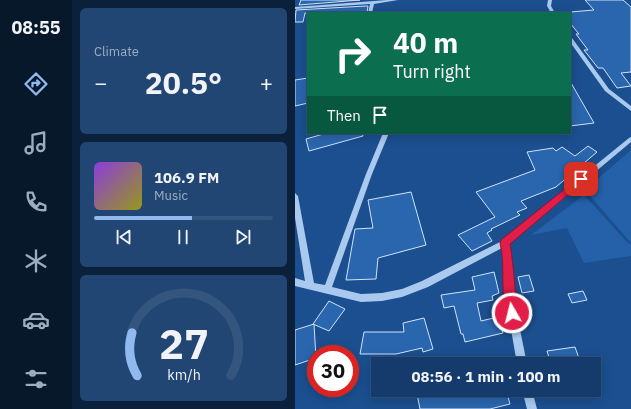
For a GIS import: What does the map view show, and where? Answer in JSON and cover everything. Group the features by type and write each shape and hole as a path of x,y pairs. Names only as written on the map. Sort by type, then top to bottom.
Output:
{"street":[{"path":"295,8 396,0"},
{"path":"550,0 549,6 552,12"},
{"path":"370,12 372,3"},
{"path":"571,40 607,90 631,109"},
{"path":"327,290 369,174 386,134"},
{"path":"295,282 361,298 382,297 402,293 425,284 505,243 631,139"},
{"path":"295,196 310,286"},
{"path":"505,243 507,252 510,300 521,357"},
{"path":"529,397 533,409"}],"shaded area":[{"path":"631,150 631,243 585,190"},
{"path":"584,195 628,243 631,244 631,256 584,263 567,228 531,235"}],"building":[{"path":"301,0 360,0 299,5"},
{"path":"585,0 623,0 631,7 631,72 621,73 631,86 617,88 603,68 598,68 584,50 588,50 576,34 579,34 571,24 570,12 594,10"},
{"path":"368,6 367,12 307,12 305,13 303,22 295,22 296,10"},
{"path":"307,78 307,103 295,106 295,80"},
{"path":"571,83 594,123 571,126"},
{"path":"324,134 362,134 363,136 309,151 306,139"},
{"path":"588,146 597,152 556,187 521,201 527,208 517,212 520,215 491,229 492,230 487,233 492,241 472,251 458,235 495,217 476,192 535,170 527,152 553,148 556,151 562,147 575,156"},
{"path":"411,192 426,245 378,258 376,279 346,280 355,229 373,228 368,200"},
{"path":"494,272 499,293 492,296 493,300 477,303 481,321 498,317 503,333 465,342 463,334 461,334 454,306 444,308 441,295 475,290 472,277"},
{"path":"529,275 534,291 522,293 518,277"},
{"path":"583,291 587,300 572,303 568,294"},
{"path":"329,301 345,309 329,331 313,324"},
{"path":"424,318 433,349 423,352 422,348 396,354 360,354 364,332 404,332 403,323"},
{"path":"314,324 315,345 307,345 307,361 295,365 295,330"},
{"path":"575,347 579,357 549,357 547,351"},
{"path":"418,397 508,397 510,404 490,409 420,409"}],"route":[{"path":"512,313 505,243 581,179"}]}
